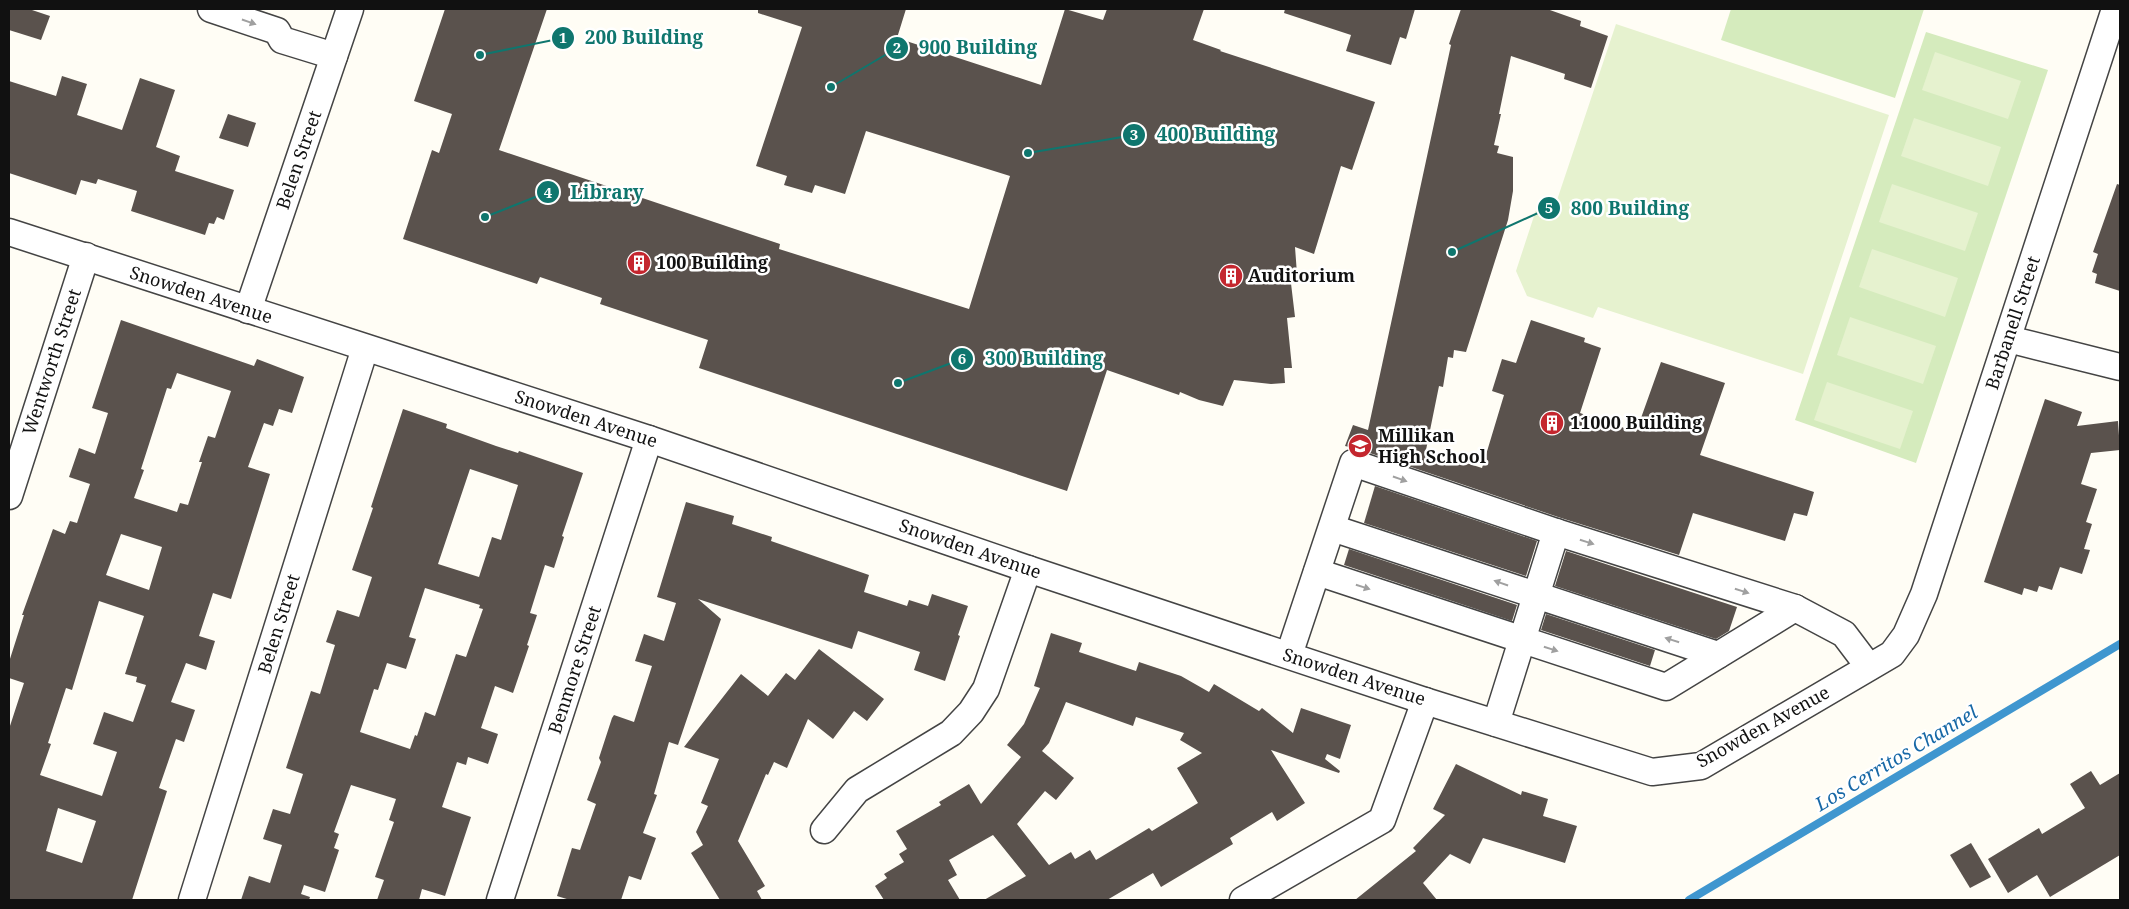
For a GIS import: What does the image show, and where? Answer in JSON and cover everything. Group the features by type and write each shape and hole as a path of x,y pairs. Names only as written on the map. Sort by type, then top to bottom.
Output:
{"street":[{"path":"211,9 277,32 282,40 334,56"},
{"name":"Belen Street","path":"248,310 350,9"},
{"name":"Barbanell Street","path":"1906,635 1924,594 2115,9"},
{"name":"Snowden Avenue","path":"9,232 649,439 1028,569 1425,701 1652,772 1701,766 1892,654 1906,635"},
{"name":"Wentworth Street","path":"9,496 86,256"},
{"path":"2008,339 2120,367"},
{"name":"Belen Street","path":"192,900 365,348"},
{"name":"Benmore Street","path":"500,900 649,439"},
{"path":"1289,655 1353,463 1556,532 1795,608 1844,634 1869,667"},
{"path":"1332,528 1718,655"},
{"path":"1496,723 1556,532"},
{"path":"824,830 857,790 951,733 971,712 986,689 1028,569"},
{"path":"1317,572 1666,687 1795,608"},
{"path":"1243,900 1382,820 1425,701"}],"green space":[{"path":"1731,9 1924,9 1895,98 1721,40"},
{"path":"1616,24 1889,115 1803,374 1598,307 1593,318 1527,296 1516,271 1536,210 1552,215"},
{"path":"1926,32 2048,70 1916,463 1795,420"},
{"path":"1935,52 2021,81 2008,119 1922,90"},
{"path":"1914,118 2001,147 1988,186 1901,156"},
{"path":"1892,184 1978,213 1965,251 1879,222"},
{"path":"1872,249 1958,278 1945,317 1859,287"},
{"path":"1850,317 1936,346 1923,384 1837,355"},
{"path":"1827,382 1913,411 1900,449 1814,420"}],"building":[{"path":"9,9 29,9 50,16 41,40 9,30"},
{"path":"445,9 547,9 499,150 780,244 779,249 969,309 1010,176 866,131 845,194 815,185 812,193 784,185 787,176 756,166 802,27 758,13 758,9 906,9 897,38 1041,85 1065,9 1103,20 1107,9 1204,9 1193,40 1220,51 1375,102 1352,170 1341,166 1314,254 1295,247 1297,274 1290,275 1295,317 1287,318 1292,368 1284,368 1285,383 1271,384 1234,380 1223,406 1199,400 1180,392 1179,395 1107,370 1067,491 699,368 708,340 600,304 602,298 540,277 537,284 403,239 432,150 439,153 452,114 414,101"},
{"path":"1285,9 1415,9 1406,39 1400,37 1391,65 1346,51 1351,35 1284,13"},
{"path":"1461,9 1547,9 1581,21 1580,26 1608,36 1591,88 1564,79 1565,74 1511,56 1494,145 1499,146 1497,153 1513,157 1513,191 1508,220 1466,352 1454,350 1453,358 1448,357 1443,387 1439,386 1426,450 1482,468 1504,395 1492,391 1502,359 1516,363 1531,320 1585,338 1584,342 1601,348 1580,413 1636,432 1661,362 1725,383 1700,455 1814,492 1807,516 1794,513 1785,541 1693,513 1679,555 1345,446 1353,425 1368,430 1451,45 1449,44"},
{"path":"62,76 87,84 77,115 122,130 140,78 175,90 156,147 180,156 175,171 234,190 224,220 217,217 214,224 209,223 205,235 131,211 137,191 98,179 96,184 81,180 76,195 9,173 9,81 56,96"},
{"path":"228,114 256,123 248,147 219,138"},
{"path":"2117,184 2120,185 2120,291 2095,283 2097,274 2092,272 2098,254 2093,252"},
{"path":"121,320 254,366 257,359 304,377 292,413 279,409 273,426 264,423 248,467 270,474 231,599 213,593 199,636 215,641 206,670 186,663 171,702 195,710 184,742 176,739 159,788 167,791 132,900 9,900 9,729 24,683 9,678 9,662 24,615 22,615 53,529 65,534 70,521 77,523 90,484 69,477 79,448 95,454 108,413 92,408","holes":["177,373 231,391 215,438 208,436 188,505 180,503 177,512 134,498 144,470 141,469 167,388 171,389","121,534 162,547 149,590 106,575","99,601 144,616 125,674 137,677 136,682 146,685 133,722 104,712 93,744 117,752 102,796 40,775 51,744 48,743 66,688 72,690","58,808 96,821 82,863 46,851"]},
{"path":"2045,399 2082,412 2077,426 2118,421 2120,450 2091,453 2081,484 2097,489 2086,522 2092,524 2084,549 2090,550 2082,574 2060,567 2052,590 2039,586 2037,592 2024,588 2022,595 1984,582"},
{"path":"403,409 447,424 446,428 496,446 518,453 519,451 583,473 562,536 564,537 554,568 545,565 530,613 537,615 513,693 495,686 481,728 498,734 488,764 468,757 466,765 457,762 442,807 471,817 445,896 422,889 419,900 377,900 384,880 375,877 394,822 389,820 396,799 351,785 334,832 339,834 334,848 339,850 325,892 304,885 301,894 310,897 309,900 241,900 249,876 270,883 282,845 263,839 273,809 290,814 303,774 286,768 311,691 320,694 335,645 326,642 337,610 359,617 372,577 352,570 373,508 371,507","holes":["470,469 518,485 501,540 492,537 479,577 438,564","425,588 480,605 479,608 483,609 466,657 456,654 435,716 425,712 417,736 415,735 410,749 360,732 374,689 378,690 387,663 406,669 416,639 409,637"]},
{"path":"1375,486 1537,541 1526,576 1364,523"},
{"path":"686,502 734,516 732,524 772,537 771,541 869,575 864,592 907,606 909,600 928,606 932,594 968,606 958,635 960,636 945,681 914,670 920,652 858,631 852,649 698,599 721,619 678,745 669,742 654,794 657,795 643,833 656,838 641,880 629,876 621,900 570,900 557,896 572,848 580,850 596,804 587,800 601,762 599,758 612,718 614,715 634,722 652,666 635,661 644,634 664,641 676,603 657,597"},
{"path":"1349,549 1517,605 1512,621 1344,565"},
{"path":"1566,551 1737,607 1729,631 1716,639 1555,586"},
{"path":"1546,614 1655,650 1650,666 1541,630"},
{"path":"1051,633 1082,643 1079,652 1136,671 1139,662 1181,676 1209,692 1214,684 1259,711 1262,708 1293,733 1301,708 1351,725 1340,759 1327,754 1325,759 1340,771 1339,773 1271,750 1305,803 1277,821 1272,812 1230,838 1233,844 1161,887 1153,873 1107,900 984,900 1026,876 993,835 949,860 957,875 948,880 960,900 884,900 875,886 887,878 884,874 904,862 899,854 907,849 896,831 941,805 939,802 969,784 981,804 1021,757 1007,745 1024,724 1040,688 1034,686","holes":["1066,702 1133,726 1136,717 1184,733 1180,740 1202,753 1177,768 1198,803 1152,831 1149,828 1096,860 1090,850 1075,859 1071,852 1049,865 1017,824 1045,791 1056,800 1074,778 1042,751 1049,743"]},
{"path":"819,649 884,699 867,721 854,711 833,739 808,719 787,768 774,762 768,775 766,774 738,841 765,886 757,891 762,900 720,900 691,853 703,845 696,832 708,806 701,803 719,759 684,747 741,674 768,696 786,673 795,680"},
{"path":"1456,764 1521,795 1522,791 1548,799 1543,816 1577,826 1565,863 1483,838 1470,864 1450,854 1423,883 1437,900 1355,900 1416,851 1413,848 1445,815 1433,809"},
{"path":"2091,771 2100,785 2120,773 2120,855 2050,897 2037,875 2008,893 1988,859 2039,828 2042,834 2085,808 2070,784"},
{"path":"1971,843 1991,877 1970,888 1950,855"}],"waterway":[{"name":"Los Cerritos Channel","path":"1689,900 2120,644"}],"place":[{"name":"200 Building","path":"480,55"},
{"name":"900 Building","path":"831,87"},
{"name":"400 Building","path":"1028,153"},
{"name":"Library","path":"485,217"},
{"name":"800 Building","path":"1452,252"},
{"name":"100 Building","path":"639,263"},
{"name":"Auditorium","path":"1231,276"},
{"name":"300 Building","path":"898,383"},
{"name":"11000 Building","path":"1552,423"},
{"name":"Millikan High School","path":"1360,446"}]}
